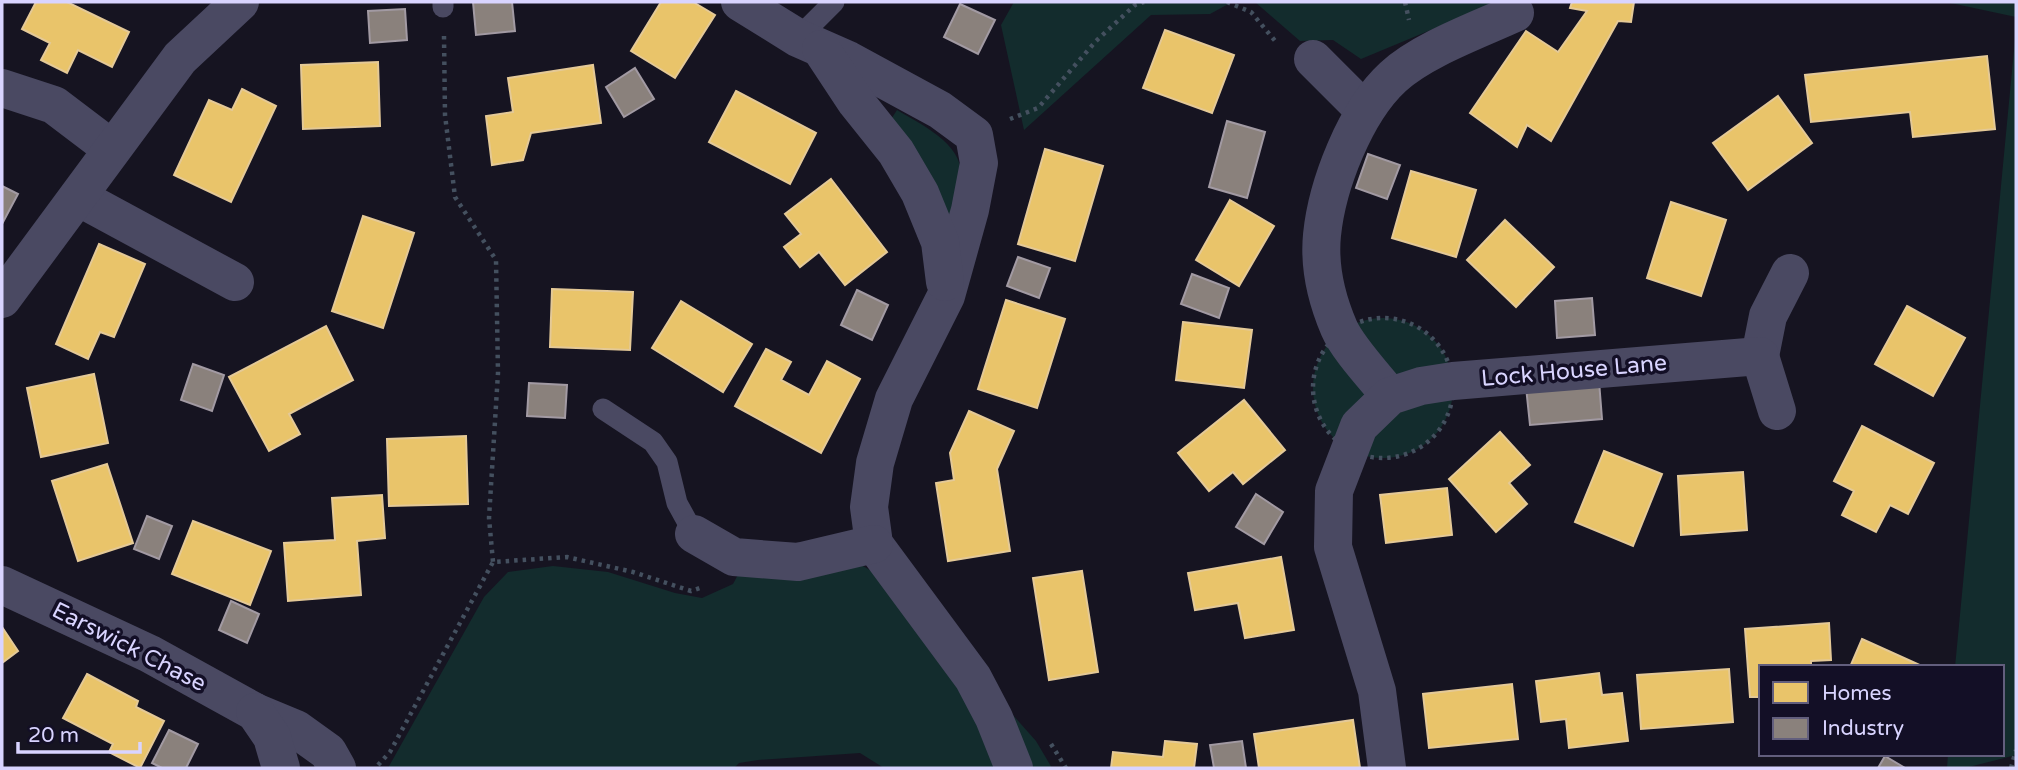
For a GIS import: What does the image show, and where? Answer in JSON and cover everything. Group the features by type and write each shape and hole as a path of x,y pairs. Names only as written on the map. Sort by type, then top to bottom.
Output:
{"street":[{"path":"2,299 180,58 240,2"},
{"path":"740,2 809,43 940,110 974,135 979,163 970,210 946,296 894,399 879,450 869,507 874,544 973,678 994,718 1014,768"},
{"path":"1391,396 1340,332 1326,293 1322,236 1338,167 1364,110 1393,77 1418,58 1515,13"},
{"path":"809,43 896,152 920,193 940,242 946,296"},
{"path":"1312,59 1364,110"},
{"path":"2,88 54,105 112,149"},
{"path":"78,197 234,282"},
{"path":"1777,411 1760,356 1768,316 1790,273"},
{"name":"Lock House Lane","path":"1387,768 1377,691 1333,547 1334,491 1359,426 1391,396 1421,386 1453,380 1760,356"},
{"path":"694,534 734,557 798,562 874,544"},
{"name":"Earswick Chase","path":"2,585 150,654 255,712 296,729 328,752 337,768"},
{"name":"Earswick Chase","path":"255,712 272,737 281,768"}],"lane":[{"path":"809,43 834,2"},
{"path":"603,409 653,442 667,462 677,503 694,534"}],"path":[{"path":"974,135 1038,108 1096,41 1135,5 1144,2"},
{"path":"1227,2 1251,12"},
{"path":"375,768 390,752 493,562 489,517 498,373 496,260 455,197 445,115 443,4"},
{"path":"493,562 566,557 633,572 691,591 724,581 734,557"},
{"path":"2011,768 2016,750"}],"green space":[{"path":"1014,2 1232,2 1210,14 1151,15 1024,130 1001,25"},
{"path":"1255,2 1498,2 1361,59 1333,40 1300,41"},
{"path":"1946,2 2016,2 2016,17"},
{"path":"2016,29 2016,755 1965,768 1947,768 1948,756 2004,756 2004,665 1955,665"},
{"path":"897,110 928,128 955,153 961,175 952,219 890,121"},
{"path":"1383,318 1410,323 1433,338 1448,361 1453,388 1448,415 1433,438 1410,453 1383,458 1356,453 1333,438 1318,415 1313,388 1318,361 1333,338 1356,323"},
{"path":"858,563 873,572 961,681 997,768 884,768 860,753 758,760 739,763 734,768 388,768 484,597 508,572 553,566 608,572 675,593 702,598 733,584 740,571"},
{"path":"1011,713 1036,741 1052,768 1025,768"}],"building: Homes":[{"path":"36,2 67,2 129,32 112,67 78,50 67,73 41,60 50,43 22,29"},
{"path":"661,2 693,2 715,15 675,78 631,51"},
{"path":"1572,2 1634,2 1631,22 1618,21 1551,141 1527,125 1517,147 1470,113 1526,31 1558,52 1587,11 1570,8"},
{"path":"1165,30 1234,55 1212,113 1143,88"},
{"path":"1987,56 1995,129 1913,137 1910,112 1811,122 1805,75"},
{"path":"378,62 380,126 303,129 301,65"},
{"path":"593,65 601,123 531,133 523,160 492,165 486,116 513,112 508,78"},
{"path":"242,89 276,106 231,202 174,175 209,100 232,110"},
{"path":"736,91 816,133 790,184 709,142"},
{"path":"1778,96 1812,143 1748,190 1713,143"},
{"path":"1045,149 1103,166 1075,261 1018,244"},
{"path":"1411,171 1476,190 1456,257 1392,238"},
{"path":"831,179 887,252 845,285 819,252 800,267 784,247 801,234 785,214"},
{"path":"1230,200 1274,226 1239,286 1196,260"},
{"path":"1671,202 1726,220 1701,296 1647,278"},
{"path":"363,216 414,233 383,328 332,311"},
{"path":"1505,220 1554,267 1516,307 1467,260"},
{"path":"99,244 145,264 114,337 100,332 88,359 56,344"},
{"path":"552,289 633,292 630,350 550,347"},
{"path":"1006,300 1065,319 1037,408 978,389"},
{"path":"681,301 752,344 723,392 652,348"},
{"path":"1907,306 1965,338 1933,396 1875,364"},
{"path":"1183,322 1252,330 1244,388 1176,380"},
{"path":"326,326 353,380 289,414 300,434 269,451 229,377"},
{"path":"766,349 791,362 781,380 809,395 827,361 860,379 821,453 735,406"},
{"path":"94,374 108,443 41,457 27,388"},
{"path":"1244,400 1285,450 1243,484 1233,472 1209,491 1178,453"},
{"path":"969,411 1014,431 997,469 1010,551 948,561 936,483 954,480 950,453"},
{"path":"1862,426 1934,463 1908,514 1890,505 1876,532 1842,515 1854,491 1834,481"},
{"path":"1500,432 1530,465 1509,483 1527,504 1496,532 1449,479"},
{"path":"466,436 468,504 389,506 387,439"},
{"path":"1604,451 1662,474 1633,546 1575,522"},
{"path":"107,464 133,543 78,561 52,481"},
{"path":"1743,472 1747,530 1681,535 1678,476"},
{"path":"1447,488 1452,535 1386,543 1380,495"},
{"path":"382,495 385,538 357,541 361,595 288,601 284,543 335,540 332,498"},
{"path":"193,521 271,551 250,605 172,574"},
{"path":"1281,557 1294,630 1245,638 1238,603 1195,610 1188,573"},
{"path":"1082,571 1098,672 1049,680 1033,578"},
{"path":"1829,623 1831,660 1811,661 1811,665 1759,665 1759,697 1750,697 1745,629"},
{"path":"2,627 18,651 2,663"},
{"path":"1862,639 1920,665 1851,665"},
{"path":"1729,669 1733,722 1641,729 1637,675"},
{"path":"1599,673 1602,695 1622,693 1628,741 1569,748 1566,719 1541,722 1536,681"},
{"path":"87,674 138,701 136,707 164,721 140,768 109,752 113,744 63,718"},
{"path":"1512,684 1518,739 1429,748 1423,694"},
{"path":"1353,720 1360,768 1259,768 1254,734"},
{"path":"1165,741 1197,744 1194,768 1111,768 1113,752 1163,757"}],"building: Industry":[{"path":"473,2 512,2 515,31 476,35"},
{"path":"960,4 995,20 978,54 944,37"},
{"path":"405,9 407,40 370,43 368,11"},
{"path":"635,68 654,99 624,117 606,87"},
{"path":"1227,121 1265,132 1247,198 1209,187"},
{"path":"1368,154 1400,165 1387,199 1356,188"},
{"path":"2,186 18,194 2,224"},
{"path":"1018,257 1050,268 1039,298 1007,286"},
{"path":"1192,274 1229,288 1219,318 1181,304"},
{"path":"857,290 888,305 872,340 841,325"},
{"path":"1592,298 1595,335 1557,338 1555,301"},
{"path":"193,364 224,375 212,411 181,400"},
{"path":"1599,381 1602,419 1530,425 1526,387"},
{"path":"529,383 567,385 565,418 527,416"},
{"path":"1256,494 1283,512 1264,544 1236,527"},
{"path":"147,516 172,526 159,559 134,549"},
{"path":"231,601 259,614 247,643 219,630"},
{"path":"169,730 198,744 186,768 162,768 152,763"},
{"path":"1242,741 1246,768 1214,768 1210,745"},
{"path":"1885,756 1905,768 1878,768"}]}
